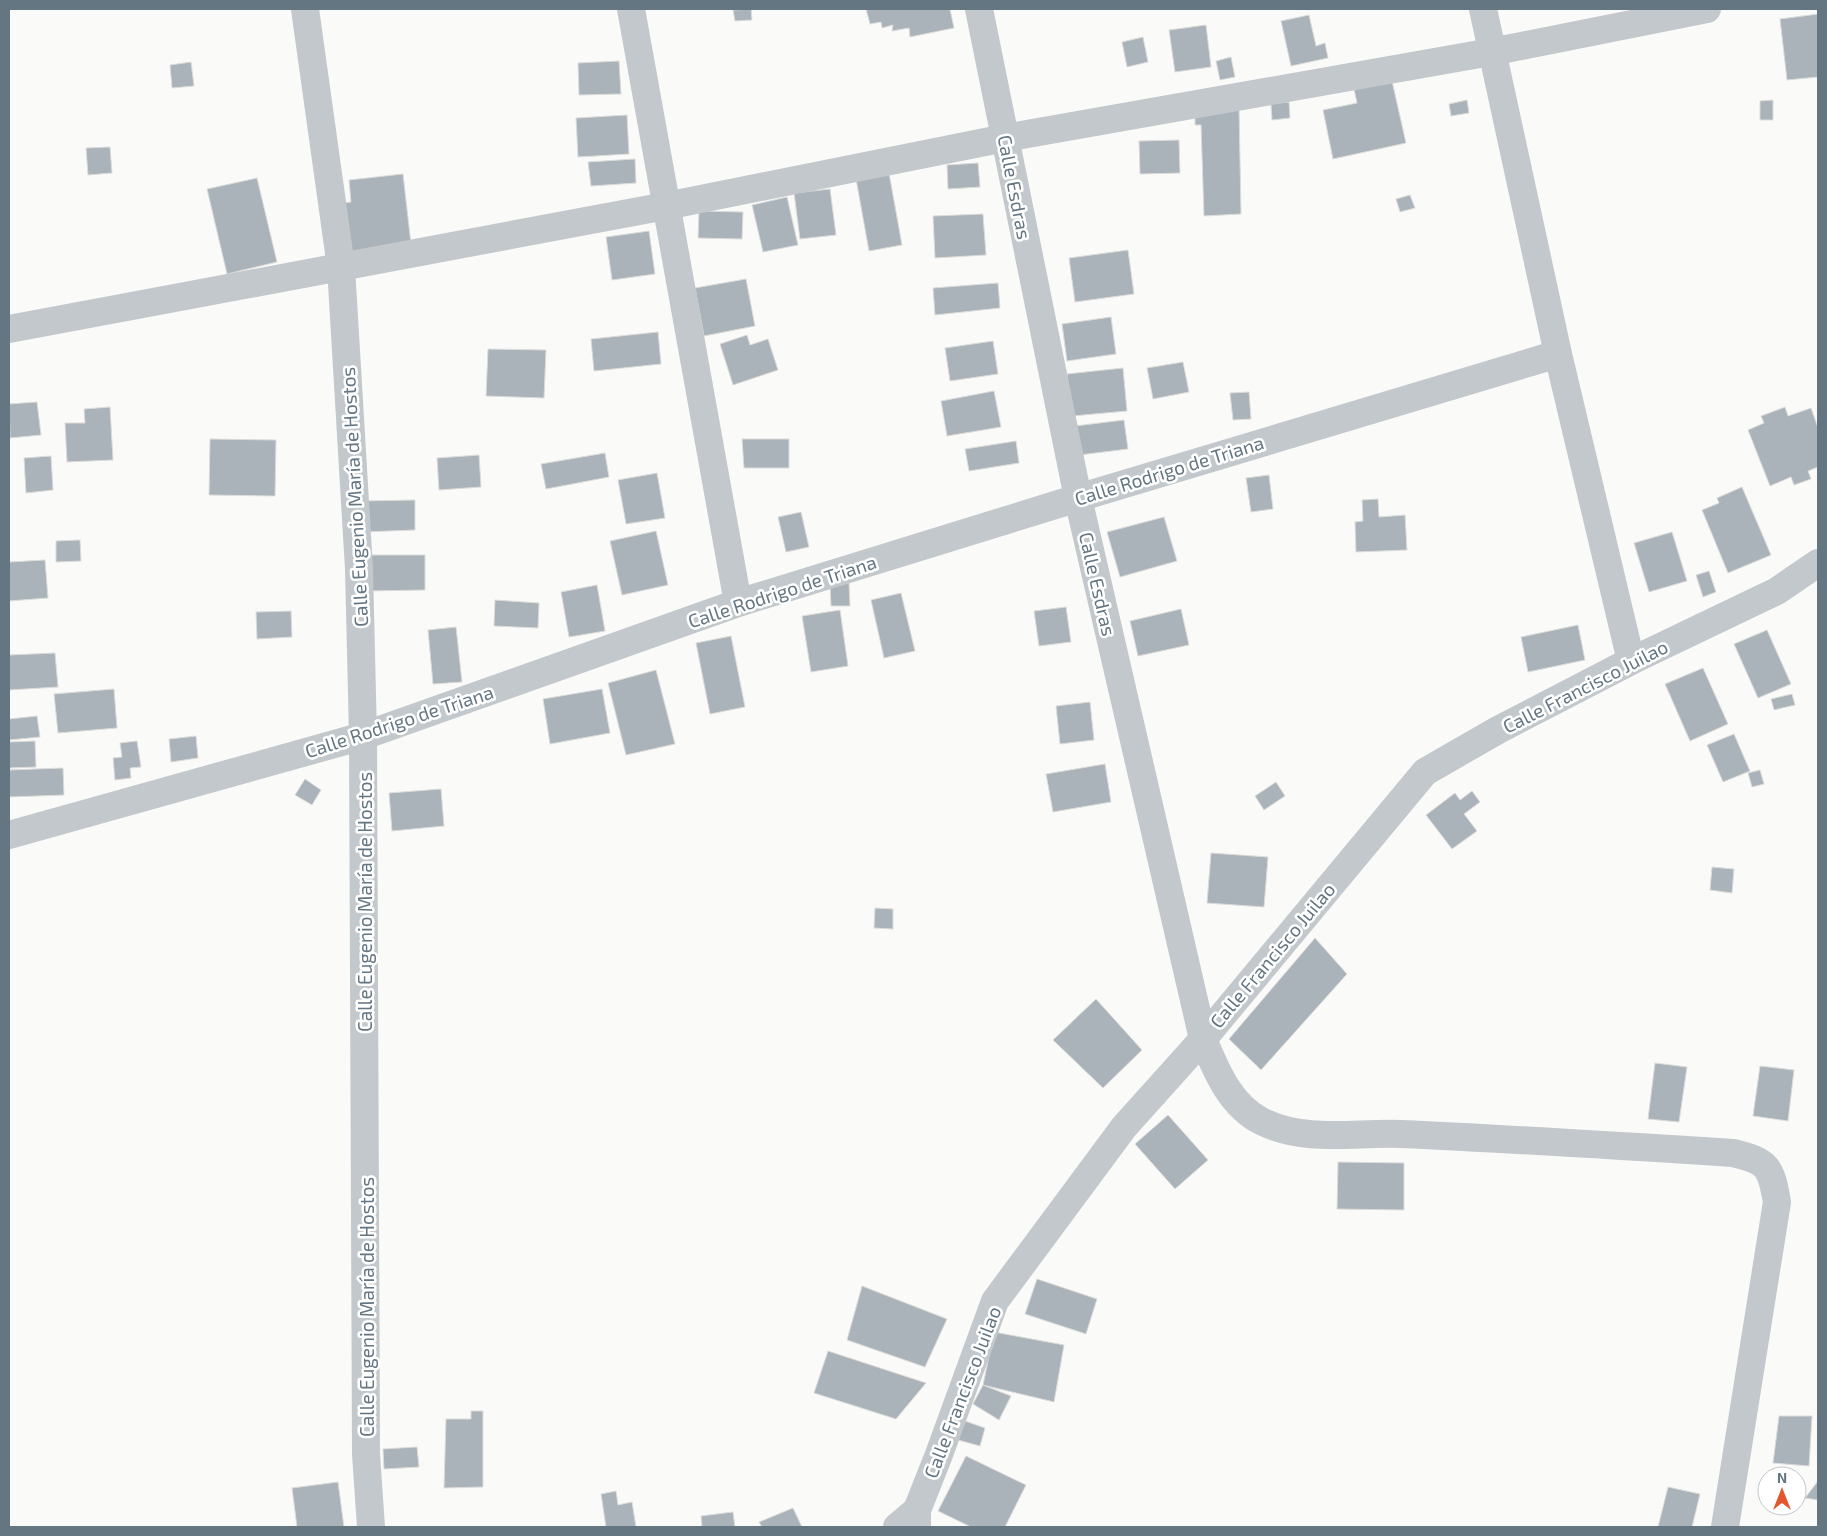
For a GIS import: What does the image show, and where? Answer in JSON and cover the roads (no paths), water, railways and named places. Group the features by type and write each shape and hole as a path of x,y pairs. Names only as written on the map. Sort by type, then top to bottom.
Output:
{"street":[{"name":"Calle Eugenio María de Hostos","path":"305,9 341,267 359,569 364,736 366,1454 371,1527"},
{"path":"631,9 738,603"},
{"name":"Calle Esdras","path":"979,9 1078,498 1203,1038 1218,1076 1237,1102 1262,1122 1292,1132 1476,1138 1733,1153 1757,1158 1768,1169 1777,1202 1726,1527"},
{"path":"1483,9 1558,354 1631,662"},
{"path":"9,329 666,206 1005,138 1491,52 1707,9"},
{"name":"Calle Rodrigo de Triana","path":"9,835 364,736 738,603 1078,498 1558,354"},
{"name":"Calle Francisco Juilao","path":"910,1521 938,1457 995,1301 1124,1128 1203,1038 1425,772 1498,730 1631,662 1777,591 1818,563"}]}
